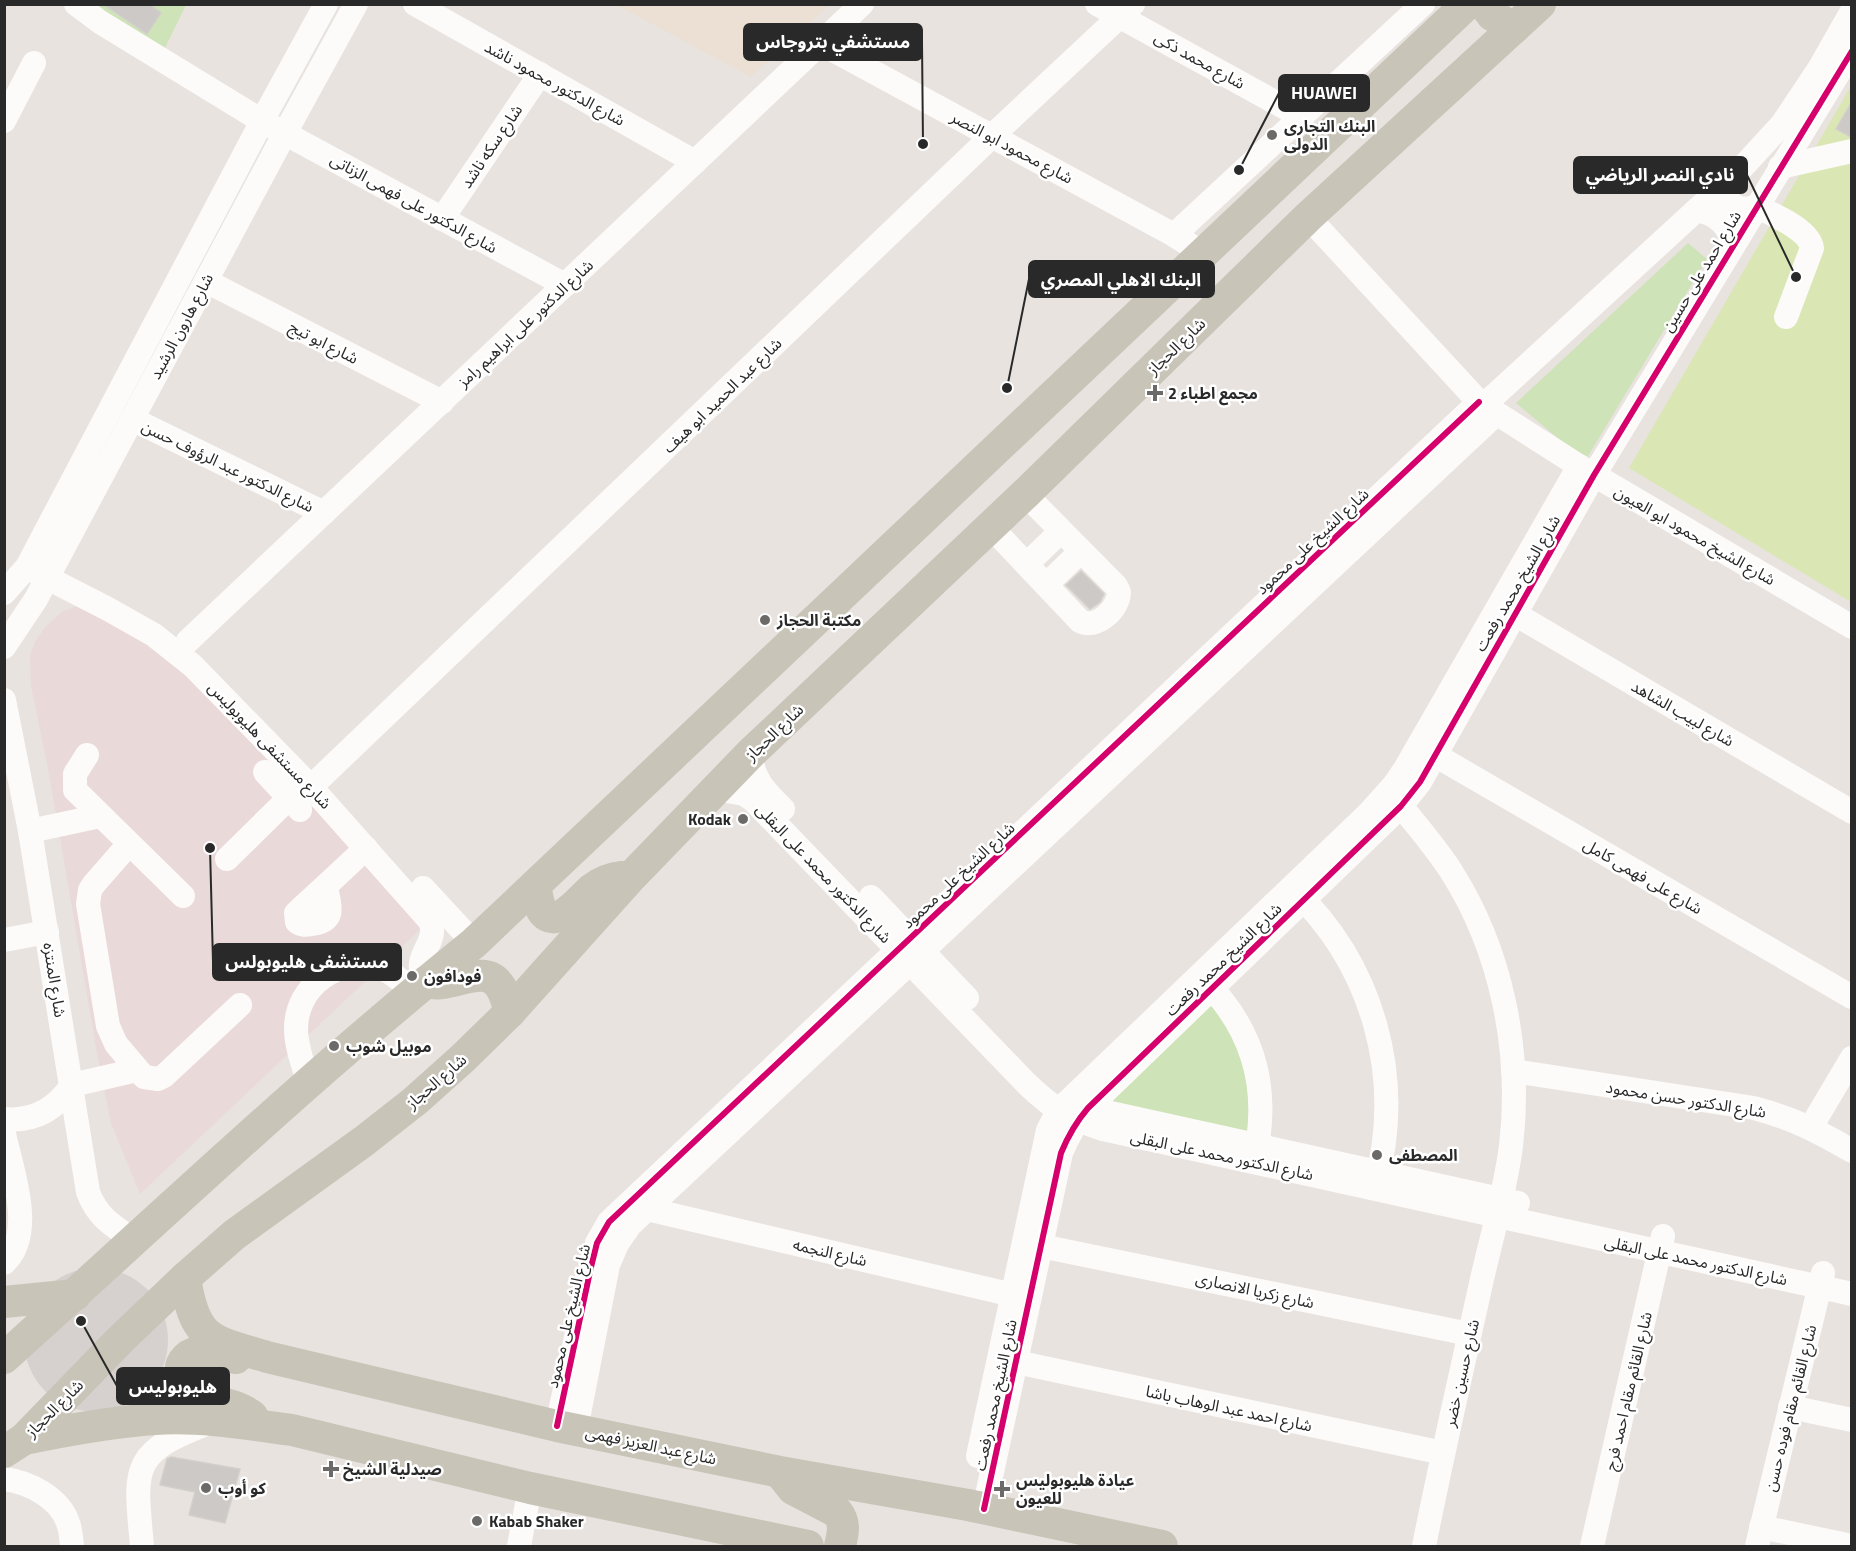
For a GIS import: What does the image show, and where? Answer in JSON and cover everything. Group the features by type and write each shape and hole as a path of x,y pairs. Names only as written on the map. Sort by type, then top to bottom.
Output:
{"main road":[{"path":"1484,4 1492,15 1514,28"},
{"name":"شارع الحجاز","path":"14,1446 185,1278 234,1236 415,1101 463,1058 510,1012 631,876 750,754 1025,494 1308,217 1540,4"},
{"path":"4,1358 309,1084 474,943 535,886 1204,254 1445,11 1481,59"},
{"path":"535,886 542,910 548,917 558,918 603,882 631,876"},
{"path":"420,987 441,985 474,976 489,976 500,986 510,1012"},
{"name":"شارع عبد العزيز فهمى","path":"185,1278 192,1314 199,1327 222,1344 267,1357 567,1428 780,1472 976,1507 1162,1546"},
{"path":"4,1302 75,1295"},
{"path":"261,1426 245,1411 192,1391 184,1385 181,1366 187,1357 195,1352 205,1351 242,1360 267,1357"},
{"path":"14,1446 90,1425 158,1419 214,1421 261,1426 292,1430 530,1488 808,1546"},
{"path":"780,1472 794,1489 837,1512 841,1517 844,1530 840,1546"}],"street":[{"name":"شارع الدكتور على فهمى الزناتى","path":"76,4 110,28 262,121 565,285"},
{"name":"شارع هارون الرشيد","path":"4,647 22,621 40,566 262,121 326,4"},
{"name":"شارع هارون الرشيد","path":"4,593 40,566 132,419 356,4"},
{"name":"شارع الدكتور محمود ناشد","path":"415,4 695,162"},
{"name":"شارع الدكتور على ابراهيم رامز","path":"188,641 862,4"},
{"name":"شارع محمد ذكى","path":"1097,4 1127,10 1302,117"},
{"name":"شارع عبد الحميد ابو هيف","path":"227,859 304,796 992,136 1127,10"},
{"path":"1174,235 1302,117 1445,11"},
{"name":"شارع احمد على حسين","path":"1486,407 1726,184 1783,123 1819,69 1851,11"},
{"name":"شارع محمود ابو النصر","path":"820,43 1174,235 1204,254"},
{"name":"شارع احمد على حسين","path":"1587,471 1733,244 1851,51"},
{"path":"4,121 33,63"},
{"name":"شارع سكه ناشد","path":"442,219 540,74"},
{"path":"1780,167 1851,151"},
{"path":"1726,184 1726,196 1733,206 1745,210 1756,206 1804,233 1811,242 1812,248 1786,317"},
{"path":"1697,210 1713,214 1719,219 1729,231 1733,244"},
{"name":"شارع الشيخ محمود ابو العيون","path":"1308,217 1486,407 1587,471 1851,627"},
{"name":"شارع ابو تيج","path":"206,281 442,402"},
{"name":"شارع الشيخ على محمود","path":"567,1428 608,1265 617,1244 630,1225 911,950 1486,407"},
{"name":"شارع الدكتور عبد الرؤوف حسن","path":"132,419 324,513"},
{"name":"شارع الشيخ محمد رفعت","path":"1298,893 1401,806 1420,782 1515,614 1587,471"},
{"name":"شارع الشيخ محمد رفعت","path":"976,1507 1013,1295 1048,1130 1073,1110 1298,893 1382,801 1405,769 1587,471"},
{"path":"990,526 1080,621 1086,624 1098,622 1116,605 1119,599 1116,586 1025,494"},
{"path":"1027,564 1061,531"},
{"path":"1046,585 1081,551"},
{"name":"شارع مستشفى هليوبوليس","path":"40,566 148,614 188,641 216,667 304,796 366,848 430,921 432,937 420,961 422,975 420,987"},
{"name":"شارع مستشفى هليوبوليس","path":"40,566 174,650 212,684 304,796 474,943"},
{"name":"شارع لبيب الشاهد","path":"1515,614 1851,812"},
{"name":"شارع المنتزه","path":"4,700 30,831 88,1192 101,1217 135,1240"},
{"path":"87,754 75,774 75,790 183,896"},
{"name":"شارع الدكتور محمد على البقلى","path":"750,754 753,771 764,790 911,950"},
{"name":"شارع على فهمى كامل","path":"1435,755 1851,996"},
{"path":"265,772 304,796"},
{"name":"شارع الدكتور محمد على البقلى","path":"716,789 744,794 753,800 911,950 1073,1110 1255,1154 1821,1279 1851,1294"},
{"name":"شارع حسين خضر","path":"1401,806 1428,838 1452,873 1472,910 1501,988 1509,1029 1513,1071 1512,1131 1498,1207 1424,1546"},
{"path":"30,831 100,816"},
{"path":"129,844 94,884 87,904 108,1026 116,1044 144,1077 150,1080 158,1079 240,1005"},
{"path":"326,886 366,848"},
{"path":"1298,893 1338,942 1360,980 1381,1042 1386,1074 1387,1107 1385,1140 1377,1180"},
{"path":"4,940 47,932"},
{"name":"شارع الشيخ على محمود","path":"567,1428 591,1267 597,1243 609,1222 911,950"},
{"path":"309,1084 296,1030 298,1012 305,996 316,982 331,971 348,965 366,965 383,968 420,987"},
{"path":"1206,982 1228,1007 1241,1027 1257,1073 1261,1097 1261,1121 1255,1154"},
{"path":"1811,1127 1851,1058"},
{"path":"4,1119 29,1118 42,1114 64,1097 72,1085 137,1070"},
{"name":"شارع الدكتور حسن محمود","path":"1513,1071 1754,1108 1785,1116 1811,1127 1851,1151"},
{"name":"شارع الشيخ محمد رفعت","path":"976,1507 1016,1362 1061,1153 1073,1110"},
{"path":"4,1134 21,1215 21,1231 17,1246 4,1263"},
{"name":"شارع النجمه","path":"647,1209 1013,1295"},
{"name":"شارع القائم مقام احمد فرج","path":"1592,1546 1662,1243"},
{"name":"شارع زكريا الانصارى","path":"1041,1246 1469,1334"},
{"name":"شارع الدكتور محمد على البقلى","path":"1821,1279 1851,1277"},
{"name":"شارع القائم مقام فوده حسن","path":"1759,1537 1821,1279"},
{"name":"شارع احمد عبد الوهاب باشا","path":"1016,1362 1443,1453"},
{"path":"1790,1407 1851,1420"},
{"path":"142,1546 137,1488 144,1464 155,1449 163,1443 177,1435 214,1421"},
{"path":"4,1479 34,1488 54,1502 68,1522 72,1546"},
{"path":"519,1546 530,1488"},
{"path":"1759,1537 1851,1546"}],"shaded area":[{"path":"617,5 829,5 751,77"},
{"path":"81,605 187,666 427,923 140,1194 111,1123 49,774 31,686 30,655 35,642 45,627 63,611"},
{"path":"96,1268 123,1274 147,1289 162,1313 168,1340 162,1367 147,1391 123,1406 96,1412 69,1406 45,1391 30,1367 24,1340 30,1313 45,1289 69,1274"}],"green space":[{"path":"71,5 186,5 157,64"},
{"path":"1851,86 1851,602 1629,468"},
{"path":"1688,243 1707,259 1585,461 1516,403"},
{"path":"1212,988 1241,1027 1257,1145 1088,1108"}],"building":[{"path":"103,4 149,4 161,13 147,34"},
{"path":"1851,103 1851,137 1836,129"},
{"path":"1081,571 1104,594 1100,602 1090,609 1066,585"},
{"name":"كو أوب","path":"171,1457 240,1469 225,1523 189,1515 195,1492 160,1485 167,1459"}],"cycle path":[{"path":"984,1509 1061,1153 1073,1129 1088,1108 1401,806 1420,782 1594,475 1852,51"},
{"path":"557,1426 597,1243 609,1222 1479,402"}],"place":[{"name":"البنك التجارى الدولى","path":"1272,135"},
{"name":"مستشفي بتروجاس","path":"923,144"},
{"name":"HUAWEI","path":"1239,170"},
{"name":"نادي النصر الرياضي","path":"1796,277"},
{"name":"البنك الاهلي المصري","path":"1007,388"},
{"name":"مجمع اطباء 2","path":"1155,393"},
{"name":"مكتبة الحجاز","path":"765,620"},
{"name":"Kodak","path":"743,819"},
{"name":"مستشفى هليوبولس","path":"210,848"},
{"name":"فودافون","path":"412,976"},
{"name":"موبيل شوب","path":"334,1046"},
{"name":"المصطفى","path":"1377,1155"},
{"name":"هليوبوليس","path":"81,1321"},
{"name":"صيدلية الشيخ","path":"331,1469"},
{"name":"كو أوب","path":"206,1488"},
{"name":"عيادة هليوبوليس للعيون","path":"1002,1489"},
{"name":"Kabab Shaker","path":"477,1521"}]}
